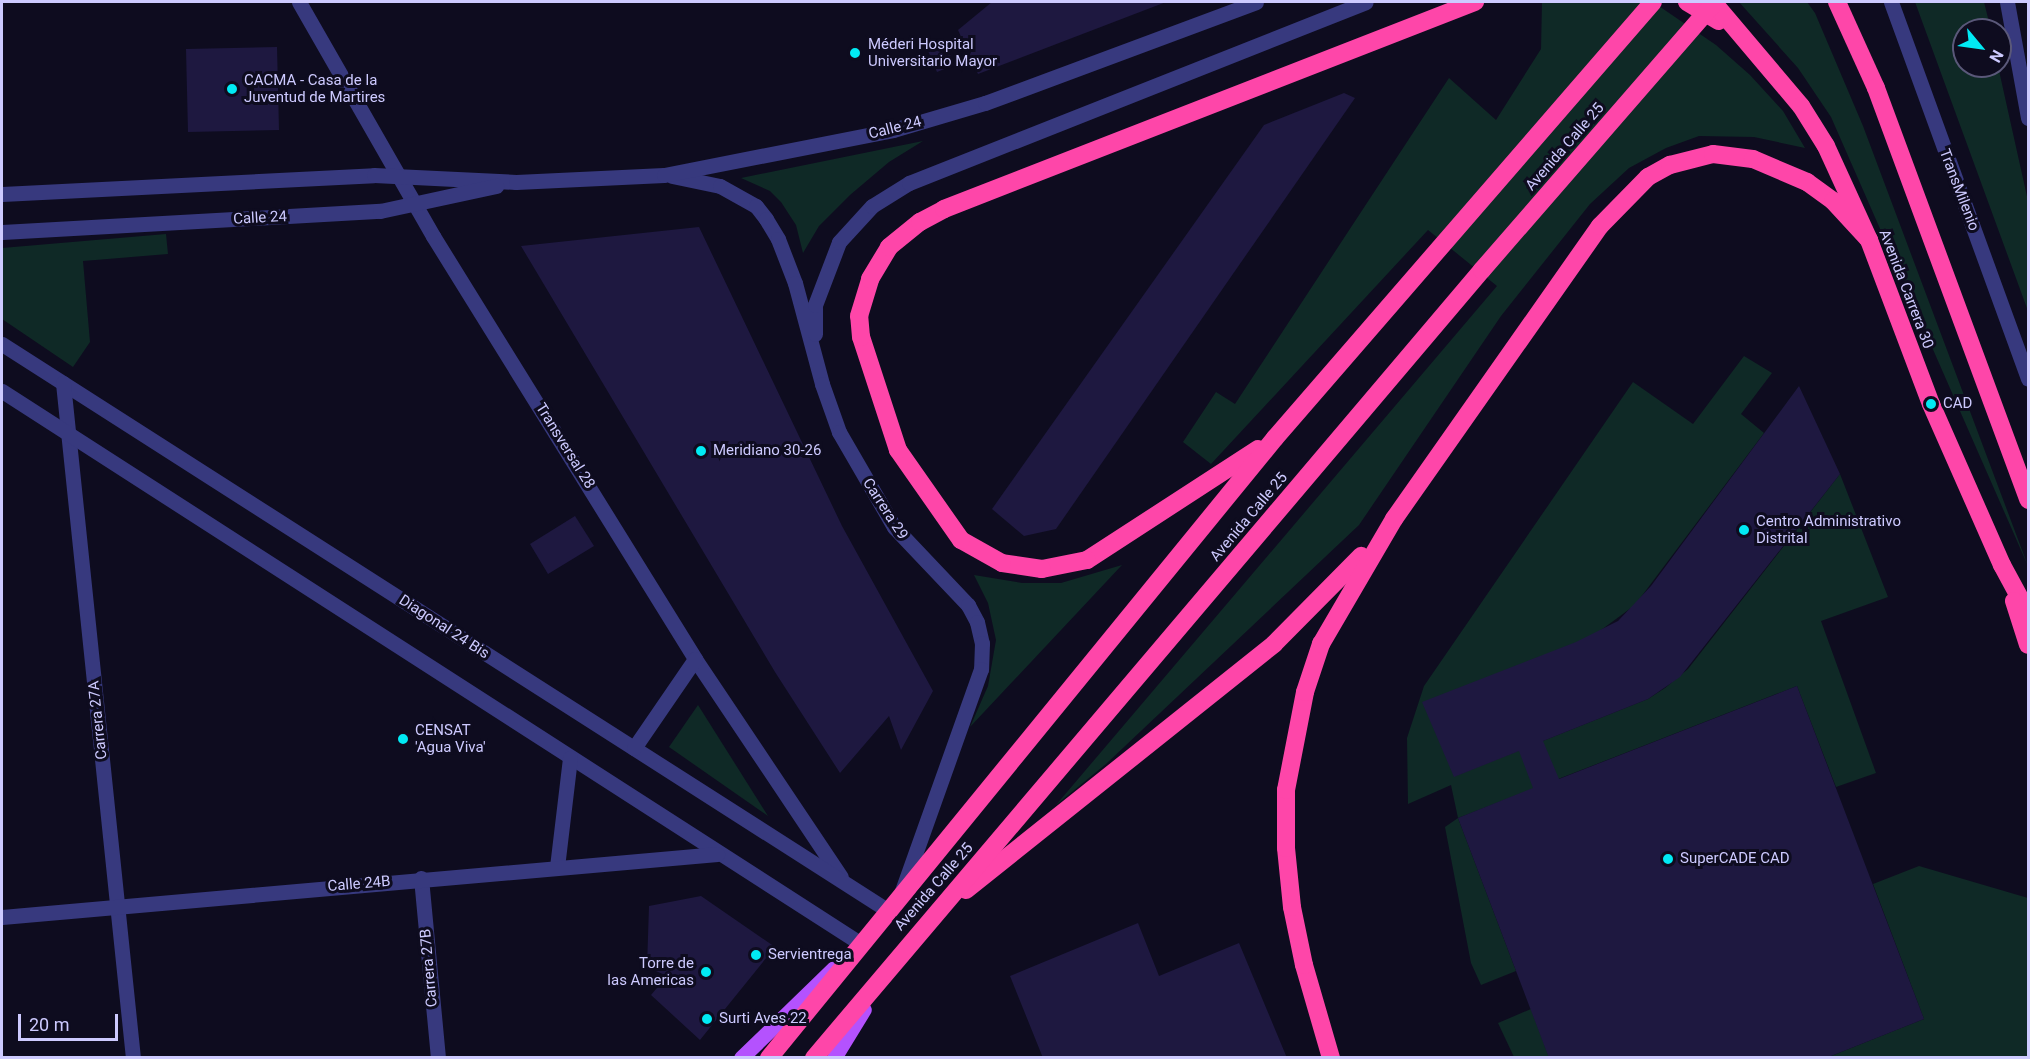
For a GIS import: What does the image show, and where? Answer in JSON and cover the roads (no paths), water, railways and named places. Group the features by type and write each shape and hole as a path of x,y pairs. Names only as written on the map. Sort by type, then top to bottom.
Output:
{"highway":[{"path":"1275,438 1087,560 1042,569 1002,563 961,540 898,450 861,337 859,316 870,279 889,247 920,222 944,209 1451,6 1474,2"},
{"name":"Avenida Calle 25","path":"769,1058 902,891 1275,438 1653,2"},
{"path":"1687,2 1734,30"},
{"name":"Avenida Calle 25","path":"814,1058 1482,270 1714,2"},
{"name":"Avenida Carrera 30","path":"1714,2 1734,30 1801,106 1826,146 1869,240 1931,404 2002,565 2028,613"},
{"path":"1837,2 1876,88 2028,500"},
{"path":"1331,1058 1304,965 1292,907 1286,848 1286,790 1305,692 1321,644 1394,519 1600,226 1648,177 1670,165 1713,154 1753,159 1807,182 1833,201 1869,240"},
{"path":"934,916 1274,644 1331,589 1394,519"},
{"path":"2002,565 2028,645"}],"main road":[{"path":"741,1058 860,943"},
{"path":"834,1058 892,964"}],"street":[{"name":"Transversal 28","path":"299,2 414,204 695,659 844,882"},
{"name":"Calle 24","path":"2,194 399,176 516,182 664,175 892,130 985,103 1256,2"},
{"path":"822,384 814,322 820,288 839,242 872,206 909,183 1365,2"},
{"name":"TransMilenio","path":"1891,2 2028,379"},
{"path":"1897,20 1898,2"},
{"path":"2007,2 2028,118"},
{"name":"Carrera 29","path":"664,175 720,186 743,197 761,213 778,239 795,283 822,384 839,432 877,502 910,546 968,605 982,643 981,669 902,891"},
{"name":"Calle 24","path":"2,232 367,212 516,182"},
{"name":"Diagonal 24 Bis","path":"2,344 887,910"},
{"name":"Carrera 27A","path":"63,383 133,1058"},
{"path":"2,391 717,854 860,943"},
{"path":"634,748 695,659"},
{"path":"557,867 570,758"},
{"name":"Calle 24B","path":"2,917 421,878 717,854"},
{"name":"Carrera 27B","path":"421,878 438,1058"}],"place":[{"name":"Méderi Hospital Universitario Mayor","path":"855,53"},
{"name":"CACMA - Casa de la Juventud de Martires","path":"232,89"},
{"name":"CAD","path":"1931,404"},
{"name":"Meridiano 30-26","path":"701,451"},
{"name":"Centro Administrativo Distrital","path":"1744,530"},
{"name":"CENSAT 'Agua Viva'","path":"403,739"},
{"name":"SuperCADE CAD","path":"1668,859"},
{"name":"Servientrega","path":"756,955"},
{"name":"Torre de las Americas","path":"706,972"},
{"name":"Surti Aves 22","path":"707,1019"}]}
